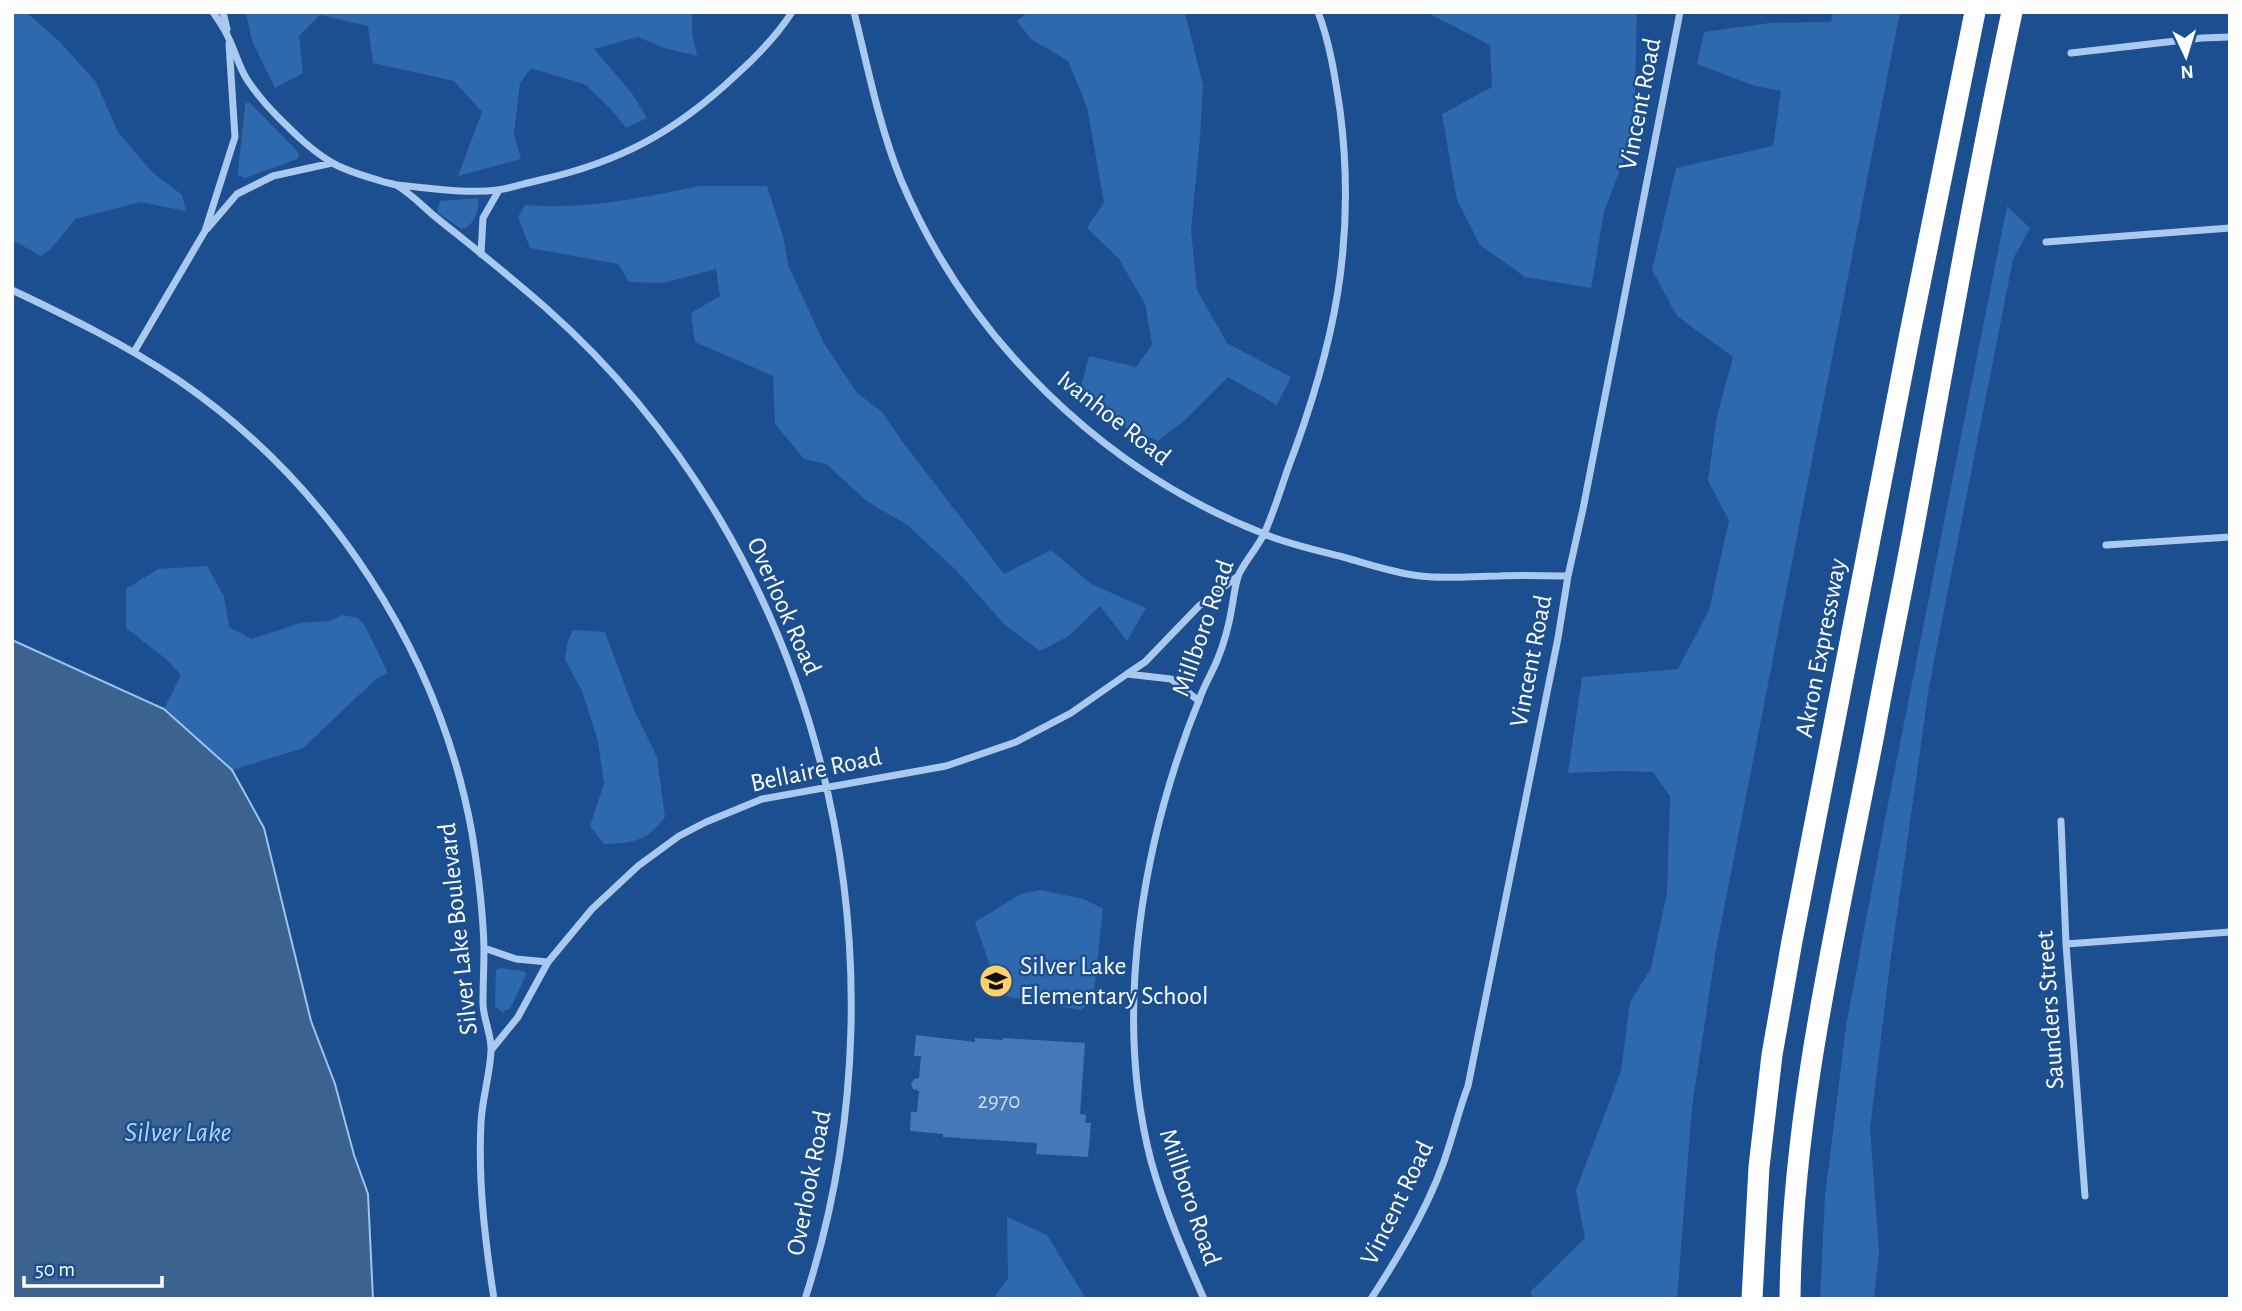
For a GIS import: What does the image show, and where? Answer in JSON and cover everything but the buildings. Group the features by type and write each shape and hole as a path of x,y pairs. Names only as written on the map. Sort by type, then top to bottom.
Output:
{"highway":[{"name":"Akron Expressway","path":"1752,1299 1759,1167 1777,1030 1910,332 1975,12"},
{"path":"1790,1299 1794,1212 1811,1061 1916,517 1951,318 2012,12"}],"street":[{"path":"213,12 228,36"},
{"path":"205,231 235,137 228,36 223,12"},
{"path":"395,184 456,191 499,190 569,173 611,159 680,122 708,102 750,62 792,12"},
{"name":"Ivanhoe Road","path":"854,12 891,154 933,243 993,334 1036,384 1107,445 1202,506 1264,534 1333,555 1420,576 1568,576"},
{"name":"Millboro Road","path":"1204,1299 1186,1259 1151,1161 1142,1119 1135,1062 1134,991 1144,891 1175,771 1199,701 1226,636 1238,576 1264,534 1305,425 1324,367 1338,299 1346,213 1344,142 1336,85 1318,12"},
{"name":"Vincent Road","path":"1371,1299 1419,1217 1450,1144 1464,1101 1558,638 1679,12"},
{"name":"Overlook Road","path":"228,36 248,82 304,143 332,163 395,184 549,310 609,369 684,461 741,558 775,627 802,697 828,788 842,866 852,965 848,1094 838,1166 819,1252 805,1299"},
{"path":"2071,53 2230,37"},
{"path":"134,352 205,231 237,194 273,176 332,163"},
{"path":"481,254 482,218 499,190"},
{"path":"2046,242 2230,228"},
{"name":"Silver Lake Boulevard","path":"12,290 134,352 216,409 267,453 301,489 358,559 379,591 421,672 446,735 461,783 477,869 484,948 483,1008 492,1049 485,1086 480,1163 486,1246 494,1299"},
{"path":"2106,545 2230,537"},
{"name":"Bellaire Road","path":"492,1049 518,1017 548,962 592,909 638,866 679,836 755,801 946,766 1044,729 1145,662 1199,606 1238,576"},
{"path":"1127,674 1171,679 1199,701"},
{"name":"Saunders Street","path":"2061,821 2066,944 2085,1196"},
{"path":"2066,944 2230,932"},
{"path":"484,948 516,959 548,962"}],"shaded area":[{"path":"12,12 26,12 60,42 96,82 118,132 151,171 182,195 186,211 140,202 75,219 50,250 41,256 12,240"},
{"path":"246,12 692,12 692,33 697,56 664,48 638,37 594,49 631,92 647,118 626,128 586,85 531,68 520,83 514,134 521,159 458,176 482,112 454,81 373,63 368,26 320,15 299,36 303,73 275,88 252,41"},
{"path":"1028,12 1185,12 1203,85 1191,230 1197,290 1227,343 1291,377 1277,405 1228,377 1185,420 1158,441 1110,421 1080,391 1089,356 1136,367 1152,345 1145,304 1119,259 1087,228 1104,202 1087,107 1068,61 1031,39 1017,21"},
{"path":"1426,12 1637,12 1634,132 1604,212 1591,288 1525,277 1480,245 1457,200 1442,114 1492,87 1490,45"},
{"path":"1833,12 1900,12 1716,949 1692,1107 1677,1299 1532,1299 1531,1291 1585,1238 1576,1190 1621,1071 1630,1002 1651,968 1667,893 1670,796 1653,772 1568,773 1582,677 1678,669 1709,610 1729,521 1708,480 1717,416 1733,357 1677,316 1652,270 1676,168 1773,146 1781,91 1755,86 1697,64 1704,32 1770,23 1831,22"},
{"path":"249,102 299,155 297,159 245,178 238,175 238,171 245,104"},
{"path":"699,186 767,186 783,236 788,265 824,343 857,393 881,411 1004,574 1051,550 1091,584 1146,608 1127,641 1100,606 1069,636 1040,651 1005,625 957,571 906,524 868,502 826,464 804,459 775,424 773,376 695,342 691,313 720,296 716,269 663,283 629,282 618,264 530,248 518,217 525,205 591,204 634,199"},
{"path":"478,198 475,217 470,225 462,229 437,210 440,201"},
{"path":"2007,206 2030,228 2013,259 1929,687 1870,1129 1879,1251 1874,1299 1820,1299 1825,1196 1846,1026"},
{"path":"207,566 224,596 229,627 252,639 300,623 330,621 342,615 358,618 365,626 388,673 376,679 303,748 232,770 164,709 181,675 166,659 126,628 126,589 158,569"},
{"path":"573,630 605,632 634,710 657,757 665,817 652,831 639,839 604,844 590,826 604,784 598,741 582,691 565,659 568,640"},
{"path":"1040,890 1084,899 1103,909 1093,1002 1080,1010 1000,995 975,922 1021,894"},
{"path":"501,968 526,972 510,1009 502,1012 495,1006 496,970"},
{"path":"1007,1217 1047,1235 1086,1299 993,1299 1008,1278"}],"water":[{"name":"Silver Lake","path":"12,640 164,709 232,770 264,828 311,1021 335,1084 354,1155 368,1194 373,1299 12,1299"}],"place":[{"name":"Silver Lake Elementary School","path":"996,981"}]}
